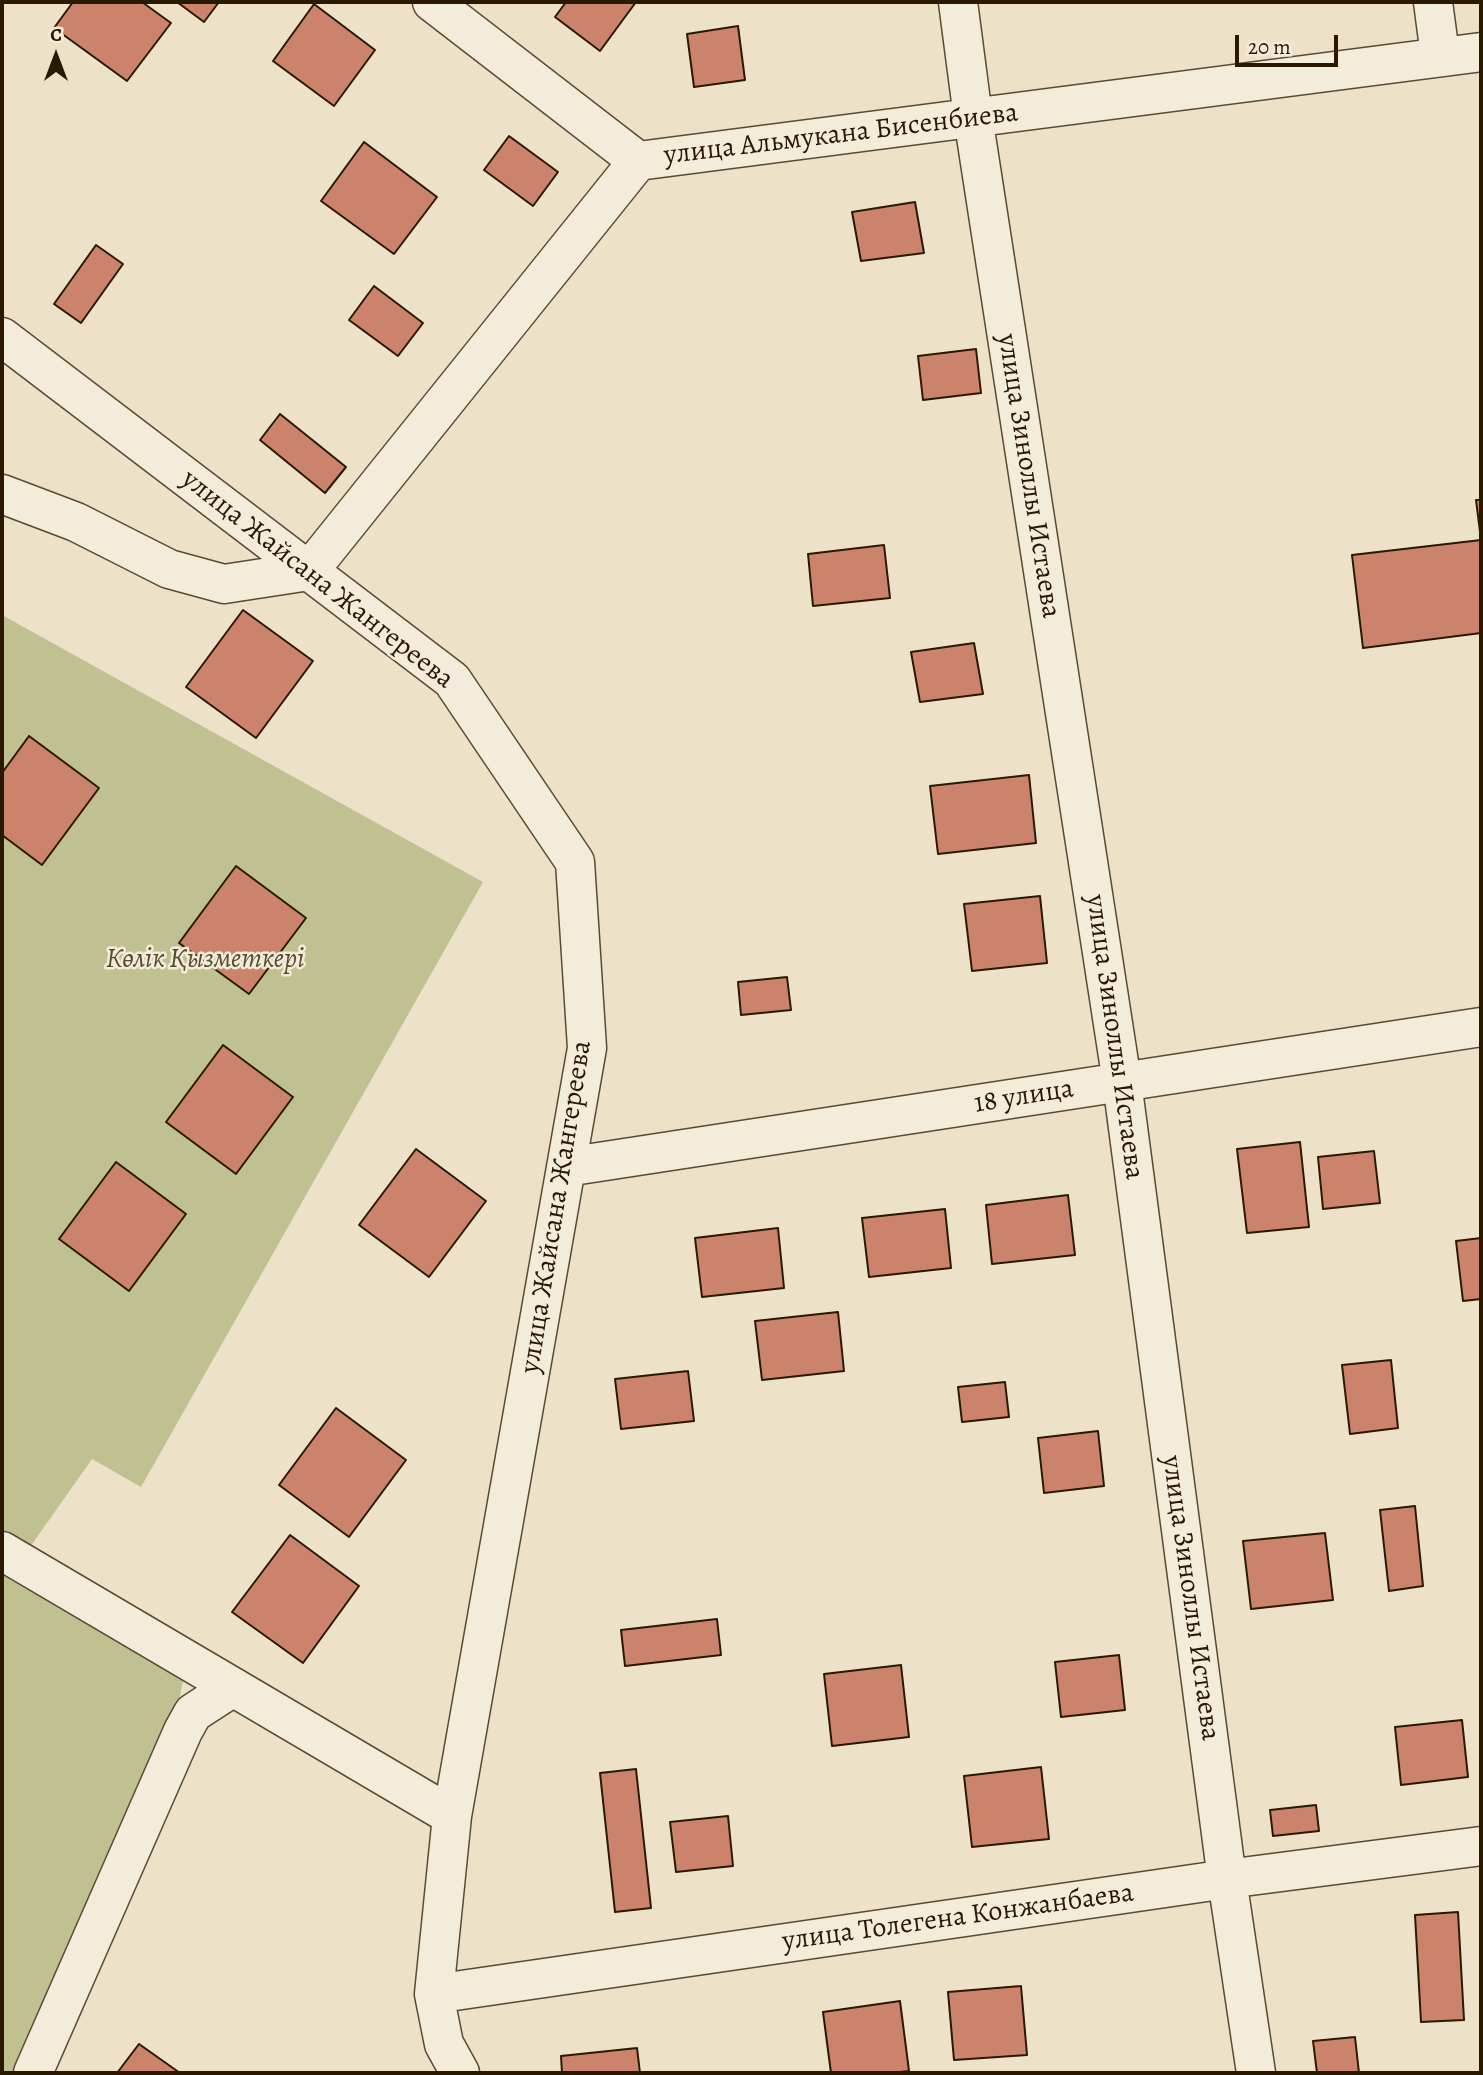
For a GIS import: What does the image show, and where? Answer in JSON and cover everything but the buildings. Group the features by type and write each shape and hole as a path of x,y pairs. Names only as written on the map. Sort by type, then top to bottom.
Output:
{"street":[{"path":"432,2 638,161"},
{"name":"улица Зиноллы Истаева","path":"958,2 973,117 1122,1082 1227,1879 1256,2073"},
{"path":"1433,2 1440,55"},
{"name":"улица Альмукана Бисенбиева","path":"309,571 638,161 1440,55 1481,52"},
{"name":"улица Жайсана Жангереева","path":"2,337 452,680 575,862 587,1048 452,1816 434,1994 444,2044 460,2073"},
{"path":"2,494 76,522 169,569 224,584 309,571"},
{"name":"18 улица","path":"566,1167 1481,1027"},
{"path":"2,1551 452,1816"},
{"path":"33,2073 183,1731 193,1713 233,1687"},
{"name":"улица Толегена Конжанбаева","path":"434,1994 1227,1879 1481,1846"}],"green space":[{"name":"Көлік Қызметкері","path":"2,615 483,882 141,1487 92,1459 23,1557 186,1666 162,1786 30,2073 2,2073"}]}
